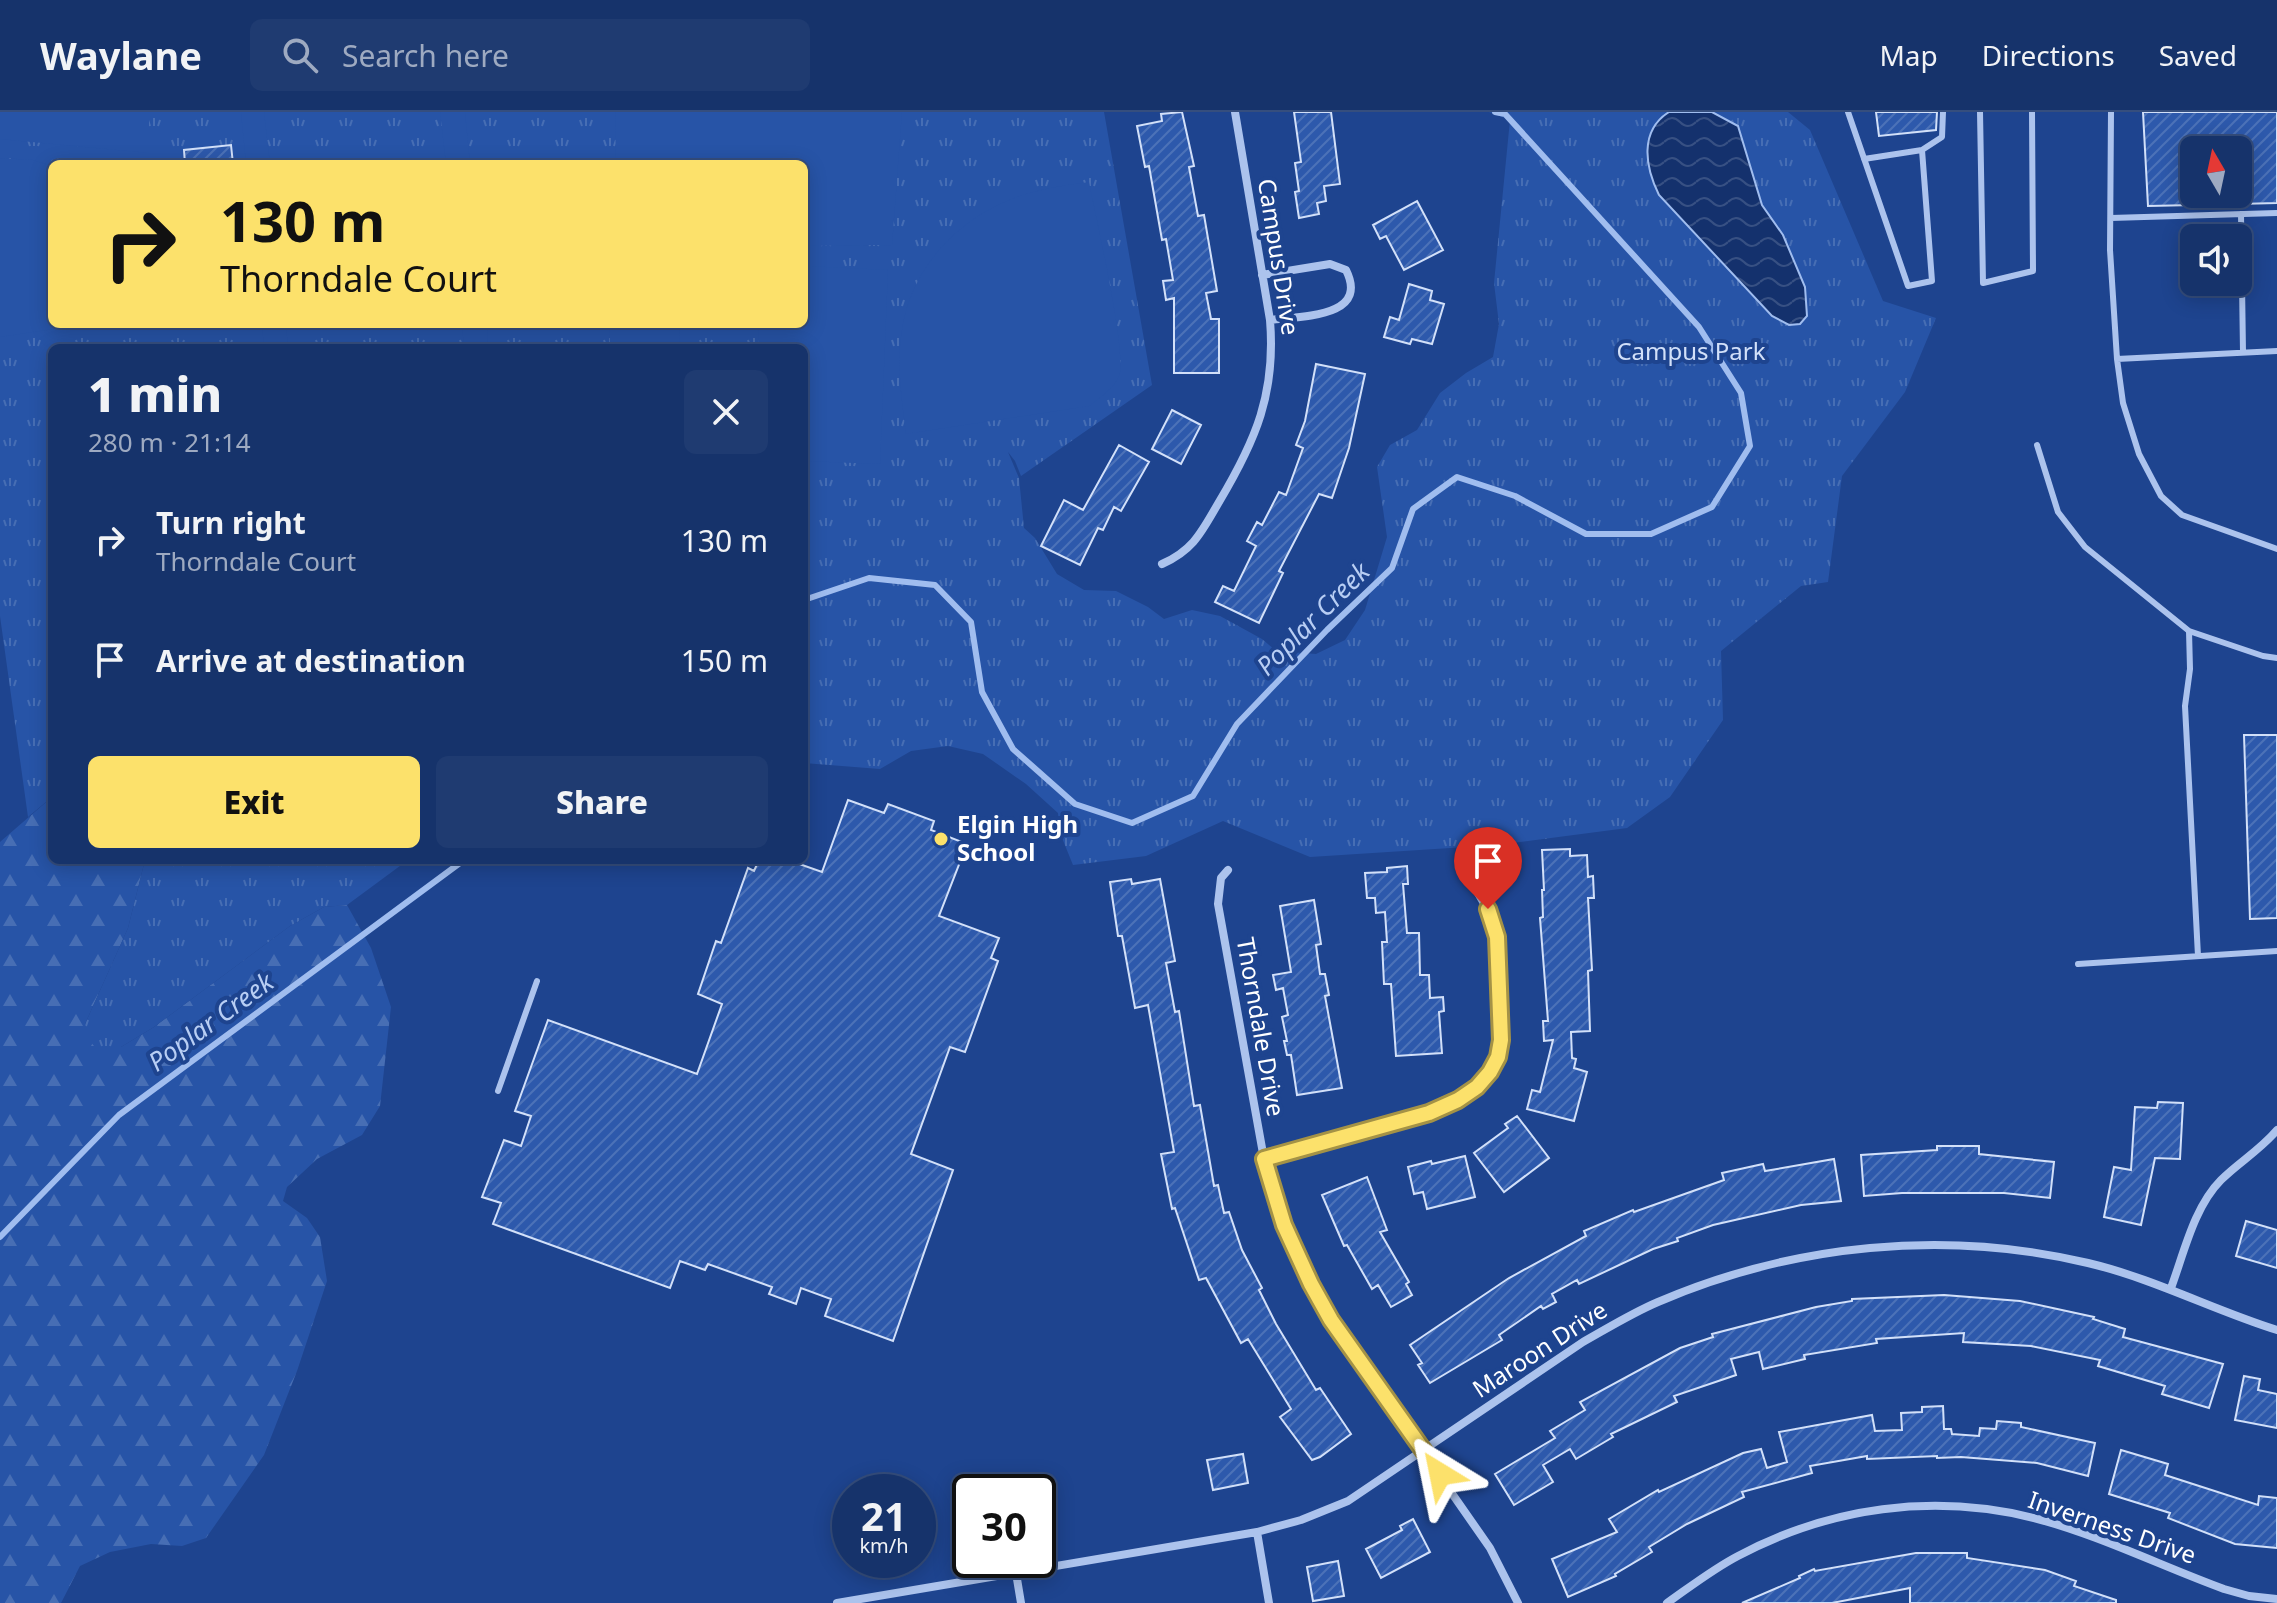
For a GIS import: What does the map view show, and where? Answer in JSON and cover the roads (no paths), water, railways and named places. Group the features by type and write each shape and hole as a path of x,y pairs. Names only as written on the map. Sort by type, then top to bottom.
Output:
{"street":[{"name":"Campus Drive","path":"1162,564 1190,548 1200,535 1258,429 1270,379 1273,351 1270,320 1235,112"},
{"path":"1262,275 1330,264 1346,270 1351,281 1350,297 1342,307 1326,313 1270,320"},
{"name":"Thorndale Drive","path":"1228,870 1221,878 1218,904 1264,1159 1284,1225 1331,1320 1490,1548 1518,1603"},
{"path":"1264,1159 1429,1113 1477,1087 1490,1072 1498,1057 1501,1040 1497,937 1488,909 1478,893"},
{"path":"2171,1288 2207,1196 2277,1130"},
{"name":"Maroon Drive","path":"1056,1566 1257,1532 1301,1520 1348,1501 1583,1342 1622,1320 1700,1286 1784,1262 1858,1248 1966,1245 2087,1263 2171,1288 2277,1330"},
{"name":"Inverness Drive","path":"1667,1603 1735,1557 1800,1528 1870,1510 1912,1505 1981,1509 2034,1518 2224,1589 2277,1599"},
{"path":"1257,1532 1269,1603"},
{"name":"Maroon Drive","path":"837,1603 986,1578"},
{"path":"1017,1578 1021,1603"}],"lane":[{"path":"1848,112 1908,286 1932,281 1922,150"},
{"path":"1864,159 1922,150 1942,137 1943,112"},
{"path":"1980,112 1983,283 2033,271 2032,112"},
{"path":"2111,112 2111,218 2117,359 2127,416 2139,454 2161,496 2182,515 2277,549"},
{"path":"2111,218 2277,213"},
{"path":"2241,214 2243,352"},
{"path":"2117,359 2277,351"},
{"path":"2037,445 2058,512 2085,547 2189,631 2277,658"},
{"path":"2189,631 2190,669 2185,706 2198,956"},
{"path":"2078,964 2277,951"},
{"path":"498,1091 537,981"}],"water":[{"path":"1669,112 1712,112 1738,126 1762,205 1783,235 1805,287 1807,316 1800,324 1789,325 1772,316 1659,195 1654,184 1648,150 1649,139 1659,120"}],"waterway":[{"name":"Poplar Creek","path":"808,599 869,578 935,585 971,622 982,692 1013,749 1075,804 1132,823 1193,796 1237,724 1327,630 1392,568 1413,509 1457,477 1515,496 1586,534 1651,534 1712,507 1750,446 1741,393 1699,327 1505,114 1495,112"},
{"name":"Poplar Creek","path":"0,1237 119,1115 459,864"}],"place":[{"name":"Elgin High School","path":"941,839"}],"park label":[{"name":"Campus Park","path":"1691,352"}]}
